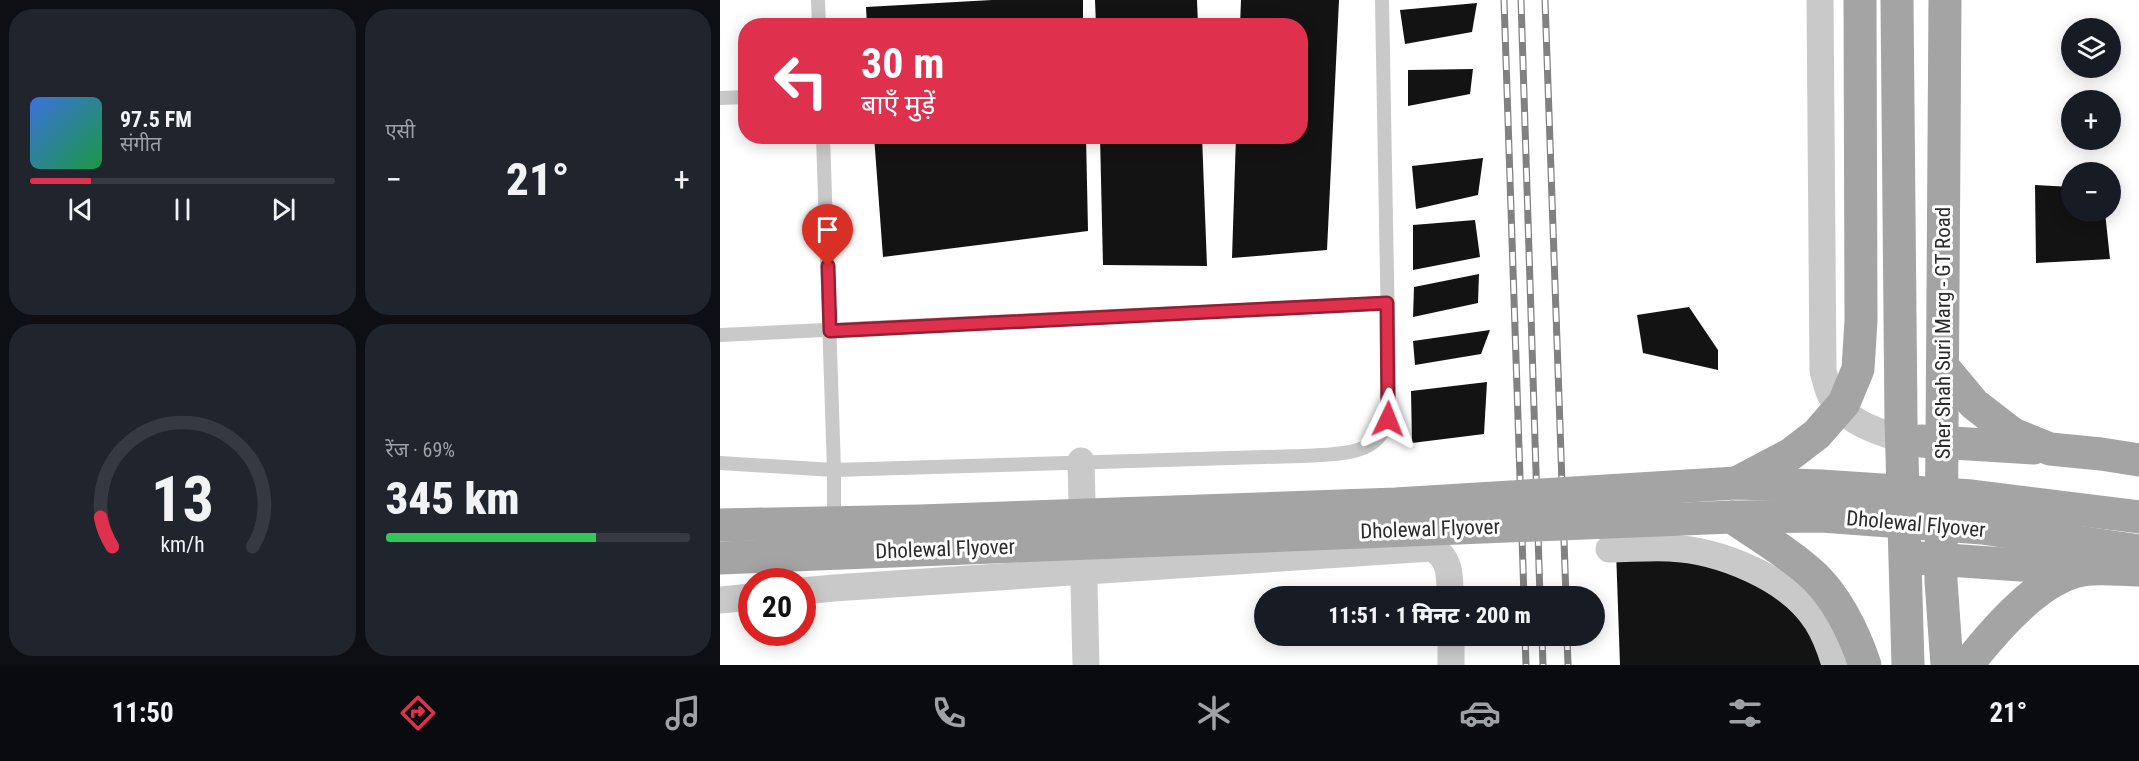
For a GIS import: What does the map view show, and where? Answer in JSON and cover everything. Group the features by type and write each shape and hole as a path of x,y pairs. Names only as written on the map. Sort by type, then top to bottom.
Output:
{"main road":[{"path":"1736,483 1791,454 1817,434 1844,403 1858,369 1861,321 1860,0"},
{"name":"Sher Shah Suri Marg - GT Road","path":"1898,0 1901,439 1908,665"},
{"name":"Sher Shah Suri Marg - GT Road","path":"1945,0 1941,559 1947,665"},
{"path":"1944,368 1974,404 2005,428 2013,434 2050,449"},
{"path":"1901,439 2050,449 2139,460"},
{"name":"Dholewal Flyover","path":"720,525 1396,504 1736,483 1972,496 2139,517"},
{"name":"Dholewal Flyover","path":"720,558 1732,517 1822,516 1982,528 2139,551"},
{"path":"1732,517 1815,577 1839,608 1856,640 1865,665"},
{"path":"1905,557 2083,570 2139,570"},
{"path":"1967,665 1997,627 2048,584 2083,570"}],"street":[{"path":"1820,0 1823,371 1830,395 1848,416 1874,431 1901,439"},
{"path":"1081,461 1086,665"},
{"path":"816,584 834,576 1084,572 1431,548 1444,558 1450,586"},
{"path":"1609,549 1671,548 1718,556 1747,567 1783,586 1808,610 1817,622 1835,665"},
{"path":"720,600 738,598"},
{"path":"1451,646 1451,665"}],"lane":[{"path":"818,0 819,18"},
{"path":"720,463 834,470 1300,456 1344,453 1365,448 1376,441 1383,432 1388,419 1382,0"},
{"path":"720,98 738,97"},
{"path":"823,144 834,470 834,576"},
{"path":"720,335 1387,303"}],"building":[{"path":"992,0 1083,0 1083,18 867,18 866,7"},
{"path":"1095,0 1197,0 1198,18 1096,18"},
{"path":"1241,0 1339,0 1327,250 1232,258 1236,144 1308,144 1308,18 1240,18"},
{"path":"1477,3 1472,32 1405,44 1400,10"},
{"path":"1473,69 1470,94 1408,106 1408,70"},
{"path":"875,144 1086,144 1088,231 883,257"},
{"path":"1100,144 1202,144 1207,266 1103,265"},
{"path":"1483,158 1478,195 1416,209 1412,166"},
{"path":"2035,185 2061,186 2061,222 2106,222 2110,259 2036,263"},
{"path":"1475,220 1480,257 1413,270 1413,225"},
{"path":"1479,274 1478,303 1413,317 1414,287"},
{"path":"1689,307 1718,350 1718,370 1643,353 1637,315"},
{"path":"1490,330 1481,354 1415,365 1413,341"},
{"path":"1487,382 1484,434 1412,443 1411,391"},
{"path":"1616,550 1745,559 1824,633 1826,665 1620,665"}],"railway":[{"path":"1504,0 1524,586"},
{"path":"1521,0 1540,586"},
{"path":"1545,0 1566,586"},
{"path":"1525,646 1526,665"},
{"path":"1542,646 1543,665"},
{"path":"1567,646 1568,665"}],"route":[{"path":"828,266 830,331 1387,303 1388,419"}]}
